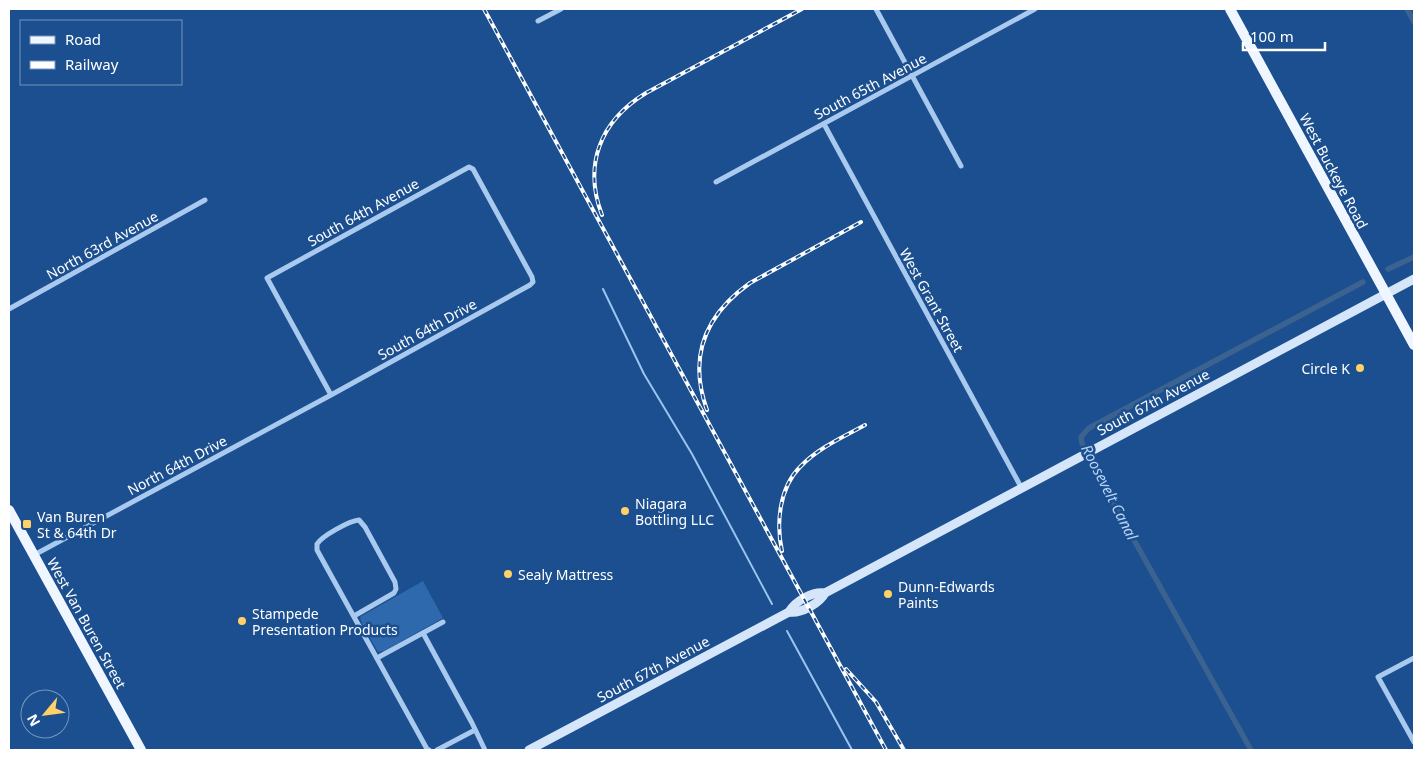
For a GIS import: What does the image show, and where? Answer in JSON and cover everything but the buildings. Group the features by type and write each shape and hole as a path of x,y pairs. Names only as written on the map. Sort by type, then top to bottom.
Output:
{"main road":[{"name":"West Buckeye Road","path":"1230,9 1414,345"},
{"name":"South 67th Avenue","path":"530,750 789,612 796,613 822,599 825,593 1414,278"},
{"name":"West Van Buren Street","path":"9,510 141,750"}],"street":[{"path":"538,21 561,9"},
{"path":"876,9 961,166"},
{"name":"South 65th Avenue","path":"716,182 1035,9"},
{"name":"West Grant Street","path":"824,124 1021,487"},
{"name":"South 64th Avenue","path":"331,395 267,278 469,167 473,169 533,282"},
{"name":"North 63rd Avenue","path":"9,309 205,200"},
{"name":"South 64th Drive","path":"331,395 533,282"},
{"name":"North 64th Drive","path":"34,556 331,395"},
{"path":"354,616 394,593 396,589 395,582 365,527 359,520 350,522 322,539 317,544 317,550 428,750"},
{"path":"377,658 443,622"},
{"path":"423,633 485,750"},
{"path":"1414,658 1378,678 1414,742"},
{"path":"437,750 475,730"}],"shaded area":[{"path":"423,581 443,618 384,651 378,652 360,617"}],"waterway":[{"name":"Roosevelt Canal","path":"1407,9 1414,22"},
{"name":"Roosevelt Canal","path":"1388,269 1414,257"},
{"name":"Roosevelt Canal","path":"1251,750 1100,479 1082,443 1081,437 1089,428 1363,282"},
{"path":"603,289 644,374 692,454 772,604"},
{"path":"787,631 852,750"}],"railway":[{"path":"484,9 886,750"},
{"path":"602,215 594,179 595,162 607,131 617,117 630,104 646,93 802,9"},
{"path":"707,410 699,372 700,355 704,339 722,309 734,295 750,283 861,222"},
{"path":"782,551 779,529 781,507 787,485 807,460 831,443 865,425"},
{"path":"846,669 876,702 904,750"}],"place":[{"name":"Circle K","path":"1360,368"},
{"name":"Niagara Bottling LLC","path":"625,511"},
{"name":"Van Buren St & 64th Dr","path":"27,524"},
{"name":"Sealy Mattress","path":"508,574"},
{"name":"Dunn-Edwards Paints","path":"888,594"},
{"name":"Stampede Presentation Products","path":"242,621"}]}
